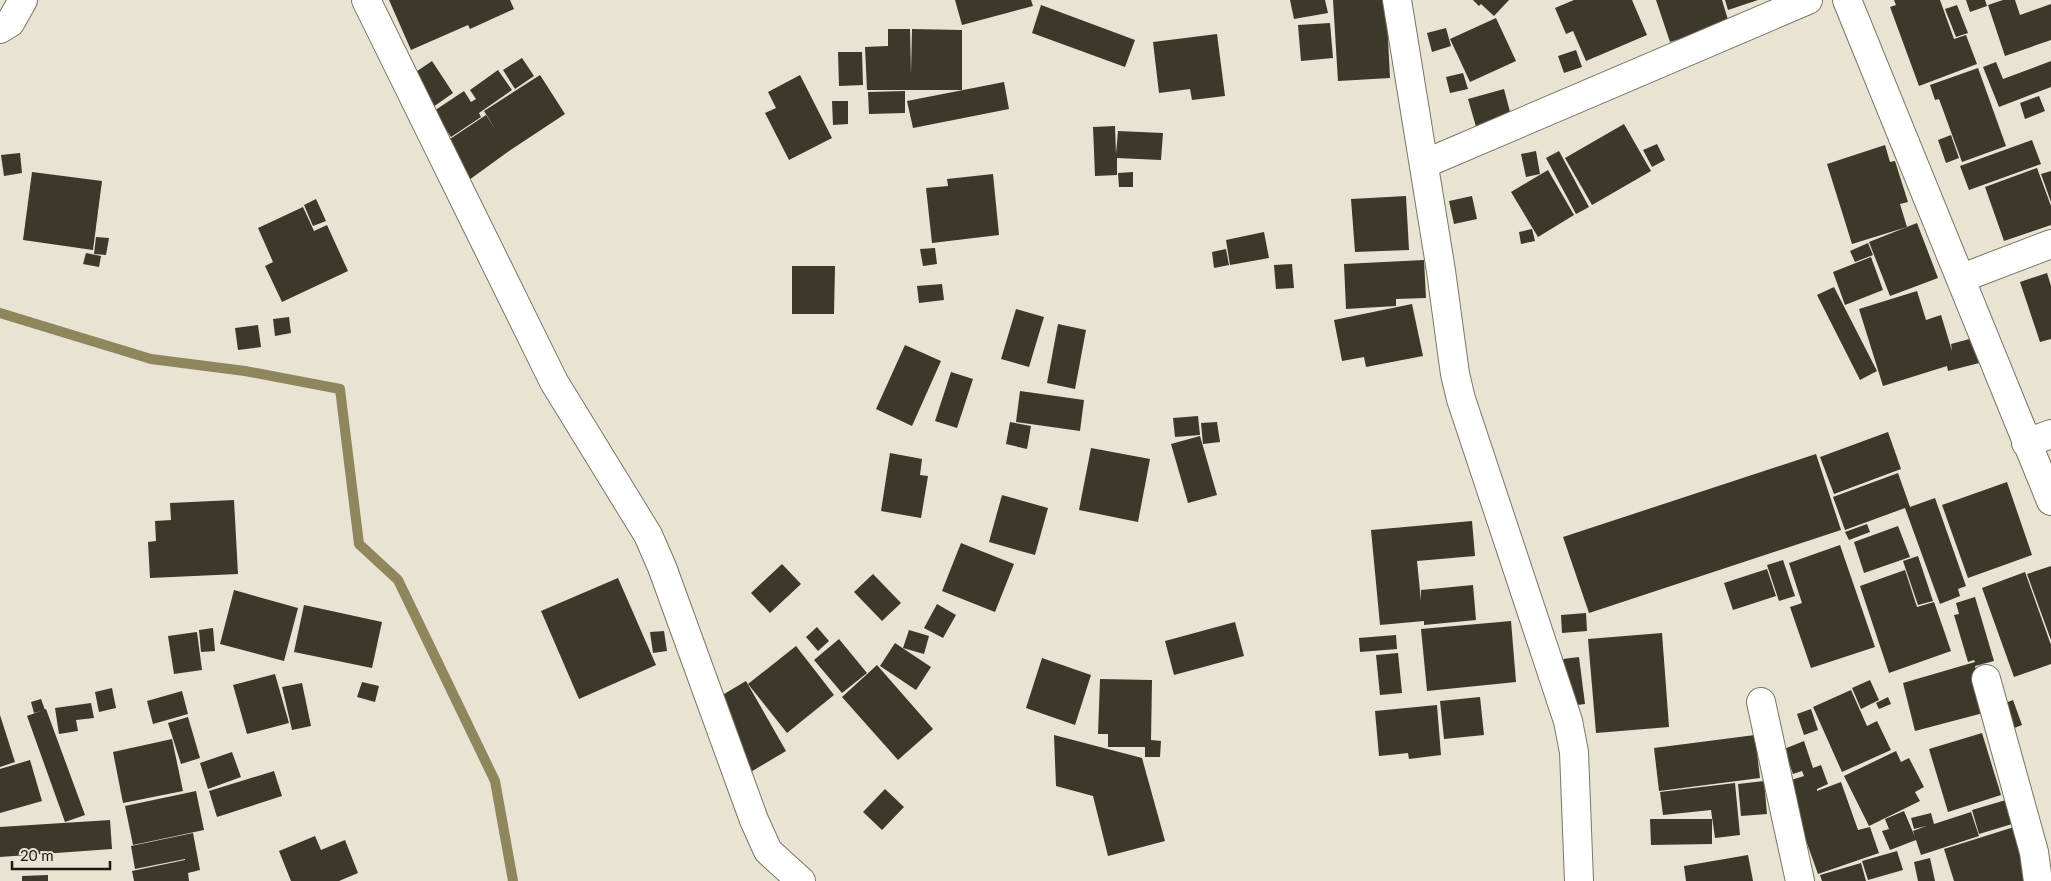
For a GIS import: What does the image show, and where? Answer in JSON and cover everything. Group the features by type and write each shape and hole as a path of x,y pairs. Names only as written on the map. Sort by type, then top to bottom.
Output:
{"street":[{"path":"0,29 10,22 23,0"},
{"path":"366,0 550,374 648,535 662,567 750,811 768,851 801,881"},
{"path":"1397,0 1442,271 1455,374 1461,398 1568,721 1574,752 1579,881"},
{"path":"1424,164 1808,0"},
{"path":"1847,0 1962,278 2039,438 2051,501"},
{"path":"1962,278 2051,244"},
{"path":"1986,678 2042,849 2038,881"},
{"path":"1761,702 1800,881"}],"building":[{"path":"389,0 510,0 514,9 470,29 468,25 411,50"},
{"path":"955,0 1031,0 1033,6 962,25"},
{"path":"1290,0 1325,0 1328,13 1294,19"},
{"path":"1333,0 1386,0 1390,78 1338,81"},
{"path":"1473,0 1509,0 1494,16 1481,4 1479,6"},
{"path":"1574,0 1632,0 1647,35 1586,61 1573,31 1566,34 1555,8"},
{"path":"1656,0 1722,0 1729,23 1670,42"},
{"path":"1725,0 1758,0 1728,10"},
{"path":"1894,0 1940,0 1954,39 1966,35 1977,64 1919,86 1890,7 1896,5"},
{"path":"1966,0 1985,0 1987,6 1970,12"},
{"path":"2003,0 2015,0 2020,15 2051,4 2051,40 2005,56 1988,5"},
{"path":"1041,5 1135,40 1125,67 1032,33"},
{"path":"1957,5 1968,33 1956,37 1945,9"},
{"path":"1496,18 1516,61 1470,82 1450,39"},
{"path":"1330,23 1333,58 1301,61 1298,25"},
{"path":"1446,28 1451,46 1432,52 1427,33"},
{"path":"888,29 910,29 911,74 912,29 962,30 962,90 867,90 865,47 888,46"},
{"path":"1217,34 1225,96 1192,100 1190,89 1159,93 1153,42"},
{"path":"1576,50 1582,67 1564,73 1558,56"},
{"path":"838,52 862,52 863,85 839,86"},
{"path":"522,58 534,76 515,89 503,70"},
{"path":"432,61 453,93 426,112 404,80"},
{"path":"2051,61 2051,87 1999,107 1983,67 1996,62 2003,79"},
{"path":"1978,68 2006,146 1962,162 1939,99 1935,100 1930,85"},
{"path":"498,70 512,90 479,113 481,117 451,137 434,111 464,91 471,102 476,99 470,90"},
{"path":"1463,73 1468,89 1450,93 1446,77"},
{"path":"540,75 565,114 469,180 444,143 486,115 496,130 484,111"},
{"path":"800,75 832,138 789,160 765,113 776,108 768,92"},
{"path":"1004,82 1009,109 913,128 907,101"},
{"path":"1504,89 1514,127 1479,137 1468,99"},
{"path":"905,91 905,113 869,114 868,92"},
{"path":"2039,96 2045,111 2025,119 2020,103"},
{"path":"832,101 848,101 848,124 833,125"},
{"path":"1624,124 1651,171 1592,205 1565,158"},
{"path":"1115,126 1116,154 1118,131 1163,133 1161,160 1117,158 1117,175 1095,176 1093,127"},
{"path":"1951,135 1959,158 1946,163 1938,140"},
{"path":"2032,140 2041,164 1969,190 1960,166"},
{"path":"1657,144 1665,160 1652,167 1643,150"},
{"path":"1885,145 1890,162 1895,161 1908,202 1900,204 1907,227 1852,244 1827,164"},
{"path":"1536,151 1540,174 1526,177 1521,154"},
{"path":"1559,151 1589,207 1576,214 1546,158"},
{"path":"20,153 22,173 4,176 1,155"},
{"path":"2037,168 2051,206 2051,225 2004,241 1985,187"},
{"path":"1548,170 1574,215 1538,237 1511,192"},
{"path":"2051,171 2051,202 2041,174"},
{"path":"32,172 102,181 93,250 23,240"},
{"path":"1133,172 1133,187 1119,187 1118,173"},
{"path":"993,174 999,235 932,243 926,188 948,186 947,179"},
{"path":"1406,196 1409,250 1355,252 1351,199"},
{"path":"1472,196 1477,219 1454,224 1449,201"},
{"path":"316,199 326,221 313,226 304,205"},
{"path":"303,207 314,231 327,225 348,271 282,302 265,266 273,262 258,228"},
{"path":"1917,223 1938,278 1890,296 1869,242"},
{"path":"1532,229 1535,241 1521,244 1519,232"},
{"path":"1264,232 1269,258 1230,265 1226,240"},
{"path":"96,237 109,238 106,255 94,254"},
{"path":"1868,243 1873,255 1855,262 1850,251"},
{"path":"935,248 937,264 923,266 920,249"},
{"path":"1226,249 1229,265 1214,268 1212,252"},
{"path":"86,253 101,256 99,267 83,264"},
{"path":"1871,257 1883,290 1845,305 1833,272"},
{"path":"1424,260 1426,298 1396,299 1396,306 1346,309 1344,264"},
{"path":"1292,264 1294,288 1276,289 1274,265"},
{"path":"792,266 835,266 834,314 792,314"},
{"path":"2047,273 2051,286 2051,339 2040,342 2020,282"},
{"path":"942,284 944,300 919,303 917,286"},
{"path":"1834,287 1877,371 1860,380 1817,295"},
{"path":"1917,291 1926,320 1941,315 1952,351 1951,344 1984,335 1991,360 1948,371 1947,366 1883,386 1859,309"},
{"path":"1412,304 1423,356 1366,367 1364,357 1342,361 1334,320"},
{"path":"1016,309 1044,317 1029,367 1001,359"},
{"path":"289,317 291,333 275,336 273,319"},
{"path":"1058,324 1086,330 1075,389 1047,383"},
{"path":"258,325 261,347 238,350 235,328"},
{"path":"905,345 941,361 912,426 876,409"},
{"path":"951,372 973,379 957,428 935,421"},
{"path":"1020,391 1084,400 1080,431 1016,422"},
{"path":"1198,416 1200,435 1175,437 1173,418"},
{"path":"1010,422 1031,426 1027,449 1006,444"},
{"path":"1217,422 1220,442 1203,444 1201,423"},
{"path":"1888,432 1901,469 1834,494 1820,457"},
{"path":"1200,436 1217,495 1188,503 1171,444"},
{"path":"1091,448 1150,459 1138,522 1079,510"},
{"path":"890,453 922,459 920,475 928,476 921,518 881,511"},
{"path":"1816,454 1841,530 1589,613 1563,537"},
{"path":"1898,473 1910,507 1935,498 1966,586 1958,589 1960,596 1940,604 1905,508 1845,530 1833,497"},
{"path":"2007,482 2032,555 1968,578 1942,505"},
{"path":"1002,495 1048,508 1035,555 989,542"},
{"path":"234,500 238,574 150,578 148,542 156,541 155,521 171,520 170,503"},
{"path":"1472,521 1475,556 1417,561 1421,601 1421,590 1473,585 1476,620 1424,625 1424,621 1380,625 1371,530"},
{"path":"1867,524 1870,532 1849,540 1845,532"},
{"path":"1898,526 1910,557 1864,573 1854,542"},
{"path":"961,543 1014,564 995,612 942,591"},
{"path":"1840,545 1875,647 1811,668 1790,607 1802,603 1789,563"},
{"path":"1918,556 1933,601 1918,605 1903,561"},
{"path":"1783,560 1795,596 1779,601 1767,565"},
{"path":"782,564 801,584 770,613 751,593"},
{"path":"2051,566 2051,640 2027,574"},
{"path":"1767,569 1776,596 1733,610 1724,583"},
{"path":"1905,570 1917,607 1934,602 1951,651 1889,673 1860,586"},
{"path":"2025,572 2051,645 2051,664 2014,677 1982,588"},
{"path":"873,574 901,603 882,621 854,592"},
{"path":"618,578 656,665 579,699 541,611"},
{"path":"234,590 298,608 284,661 220,644"},
{"path":"1975,597 1994,661 1975,666 1987,712 1915,731 1903,683 1975,662 1974,660 1968,662 1954,615 1959,614 1956,603"},
{"path":"937,604 956,615 943,638 924,628"},
{"path":"304,605 382,622 372,668 294,652"},
{"path":"1586,613 1587,631 1562,633 1561,615"},
{"path":"1511,621 1516,682 1427,691 1421,629"},
{"path":"1235,622 1244,656 1174,675 1165,641"},
{"path":"817,627 829,641 818,651 806,637"},
{"path":"213,628 215,651 201,652 199,630"},
{"path":"909,630 929,636 924,654 903,648"},
{"path":"664,631 667,651 653,653 650,632"},
{"path":"197,632 202,670 174,674 168,636"},
{"path":"1662,633 1669,727 1596,733 1588,639"},
{"path":"1396,635 1397,649 1360,652 1359,638"},
{"path":"839,639 867,673 842,693 814,660"},
{"path":"895,643 931,667 916,690 880,666"},
{"path":"796,646 834,695 787,733 748,684"},
{"path":"1398,653 1402,693 1380,695 1376,655"},
{"path":"1579,657 1585,704 1569,706 1563,659"},
{"path":"1042,658 1091,675 1075,725 1026,708"},
{"path":"877,665 933,729 898,760 842,697"},
{"path":"275,674 289,723 247,734 233,685"},
{"path":"1100,679 1152,680 1151,740 1161,741 1160,757 1145,757 1145,747 1108,747 1108,734 1098,734"},
{"path":"1870,680 1879,700 1861,709 1852,688"},
{"path":"746,681 786,751 749,773 709,703"},
{"path":"362,682 379,686 375,702 357,697"},
{"path":"302,683 311,726 292,730 282,687"},
{"path":"112,688 116,708 99,712 95,692"},
{"path":"1851,690 1867,726 1877,721 1891,750 1842,772 1813,707"},
{"path":"182,691 188,714 153,724 147,701"},
{"path":"1480,697 1484,735 1444,739 1440,701"},
{"path":"1888,697 1891,704 1879,709 1876,703"},
{"path":"41,699 45,710 34,713 31,702"},
{"path":"2013,700 2022,725 2009,730 2000,705"},
{"path":"91,703 94,718 76,720 78,731 59,734 55,708"},
{"path":"1437,705 1441,755 1409,759 1408,753 1379,756 1375,711"},
{"path":"46,709 85,815 65,822 27,716"},
{"path":"1811,709 1818,730 1804,735 1797,714"},
{"path":"0,715 15,762 0,767"},
{"path":"188,717 200,758 181,764 168,723"},
{"path":"1982,733 2001,795 1948,812 1929,749"},
{"path":"1054,735 1142,758 1165,841 1108,856 1093,796 1056,786"},
{"path":"1755,735 1760,778 1659,791 1654,748"},
{"path":"172,739 183,791 123,803 113,752"},
{"path":"1804,741 1813,768 1821,765 1828,784 1817,789 1817,791 1841,782 1858,830 1870,827 1879,853 1818,874 1785,782 1804,776 1802,771 1793,774 1784,749"},
{"path":"1896,751 1901,762 1909,758 1924,787 1915,792 1920,801 1869,826 1844,776"},
{"path":"232,752 241,777 208,789 200,763"},
{"path":"30,760 42,801 0,813 0,769"},
{"path":"274,771 282,796 217,817 209,791"},
{"path":"1764,781 1767,814 1741,816 1738,784"},
{"path":"1735,783 1740,835 1715,838 1711,810 1663,815 1660,792"},
{"path":"885,789 904,807 882,830 863,812"},
{"path":"196,791 204,830 133,845 125,806"},
{"path":"2016,797 2022,821 1979,834 1972,810"},
{"path":"1904,811 1915,837 1913,831 1926,826 1914,829 1911,818 1931,813 1934,824 1971,812 1979,836 1921,855 1916,840 1890,850 1882,831 1889,829 1885,819"},
{"path":"1650,819 1712,819 1712,844 1651,845"},
{"path":"110,820 112,849 0,857 0,827"},
{"path":"2014,827 2031,881 1954,881 1944,849"},
{"path":"193,833 200,870 188,873 189,881 134,881 132,871 185,859 135,869 131,846"},
{"path":"315,836 321,850 345,840 358,873 339,881 291,881 279,851"},
{"path":"1897,851 1903,870 1868,880 1862,861"},
{"path":"1748,855 1753,881 1686,881 1684,866"},
{"path":"1930,858 1935,881 1918,881 1914,862"},
{"path":"1861,863 1866,881 1822,881 1820,875"},
{"path":"48,875 48,881 22,881 22,876"}],"waterway":[{"path":"0,313 151,359 245,371 340,389 359,544 398,580 495,781 513,881"}]}
